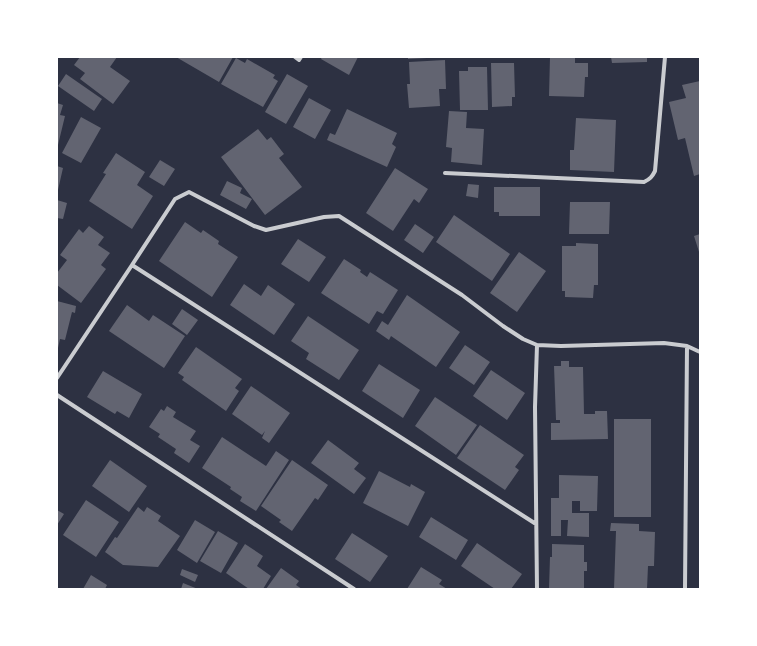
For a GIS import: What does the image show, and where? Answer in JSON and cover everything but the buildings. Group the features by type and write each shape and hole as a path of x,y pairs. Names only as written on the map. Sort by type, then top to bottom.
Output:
{"street":[{"path":"295,57 299,60 301,57"},
{"path":"445,173 644,182 652,177 655,171 666,57"},
{"path":"57,378 174,199 188,192 254,226 266,230 324,217 340,216 462,295 503,326 537,345 582,346 664,342 687,346 700,352"},
{"path":"132,265 536,524"},
{"path":"537,345 535,407 537,589"},
{"path":"685,589 687,346"},
{"path":"57,395 354,589"}]}
